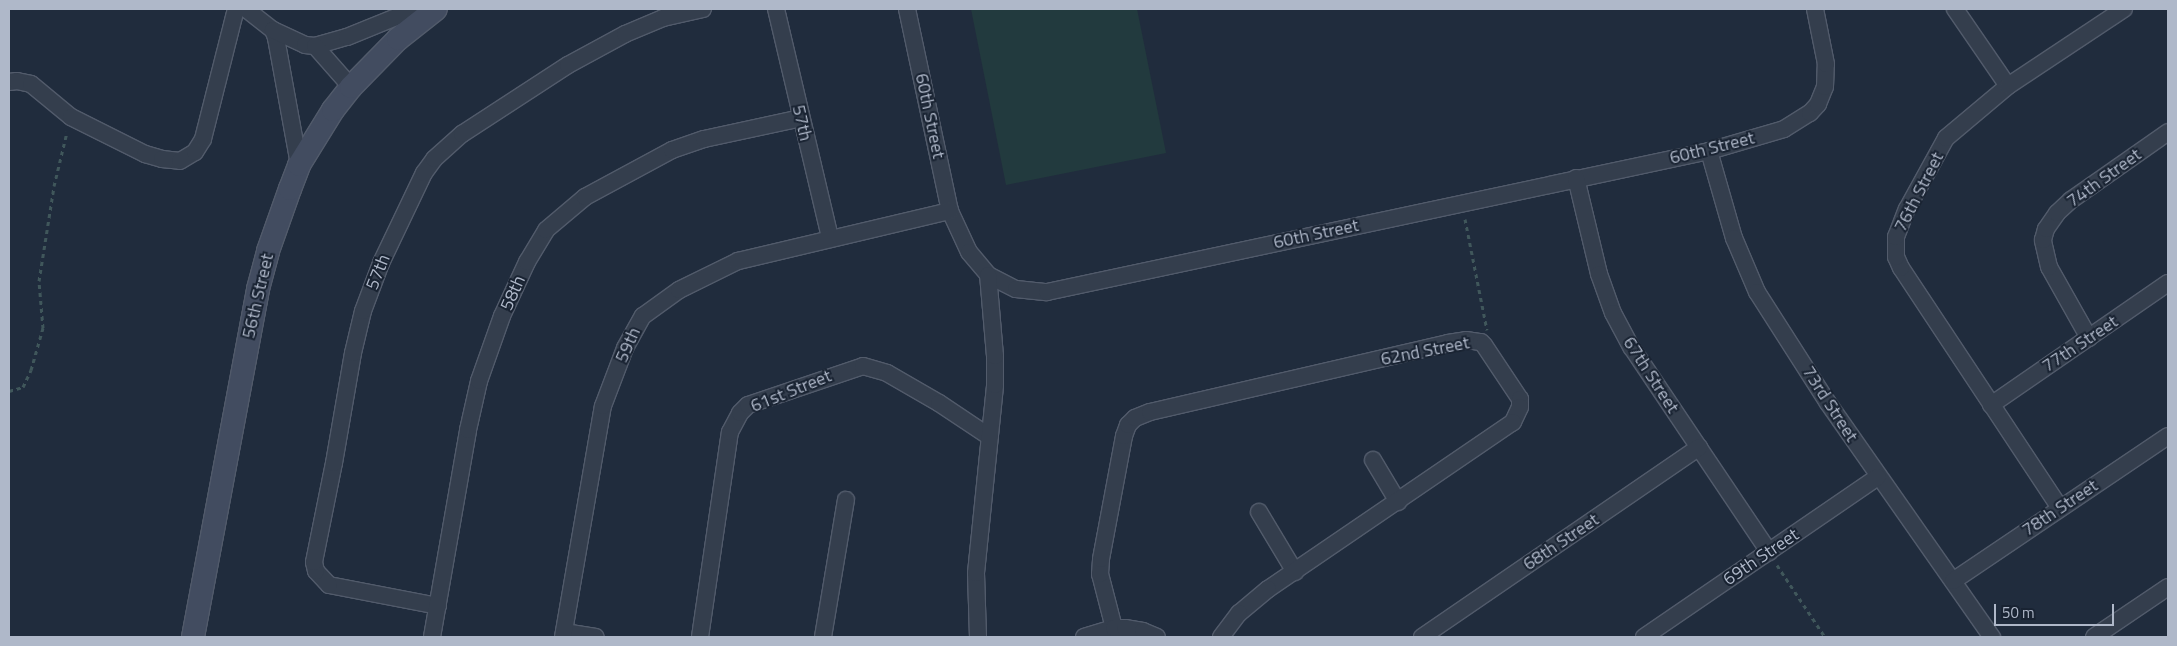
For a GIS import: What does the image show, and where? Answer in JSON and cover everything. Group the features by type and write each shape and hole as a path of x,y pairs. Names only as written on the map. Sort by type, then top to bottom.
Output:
{"street":[{"path":"9,82 17,81 31,84 71,117 145,154 171,161 180,161 188,157 203,139 236,9"},
{"path":"246,9 273,30 305,44 316,46 355,34 416,9"},
{"name":"56th Street","path":"193,637 258,289 278,221 299,165 351,87 398,39 436,9"},
{"name":"57th","path":"438,606 329,585 316,571 314,562 334,464 352,353 363,311 381,263 424,173 434,159 462,134 568,65 625,34 663,18 703,9"},
{"name":"57th","path":"776,9 830,238"},
{"name":"60th Street","path":"907,9 950,211 969,252 988,275 1016,289 1047,292 1709,151 1784,129 1798,123 1818,104 1825,86 1826,64 1815,9"},
{"path":"1954,9 2008,86"},
{"name":"76th Street","path":"2060,508 1901,268 1895,248 1898,227 1946,138 2008,86 2124,9"},
{"path":"273,30 282,66 299,165"},
{"path":"316,46 351,87"},
{"name":"58th","path":"432,637 468,430 479,381 510,298 537,242 546,230 586,197 672,150 704,139 801,118"},
{"name":"74th Street","path":"2089,338 2050,267 2043,240 2046,229 2057,213 2071,200 2168,132"},
{"name":"73rd Street","path":"1709,151 1734,238 1757,292 1878,477 1992,637"},
{"name":"67th Street","path":"1576,178 1599,274 1614,313 1632,348 1769,552"},
{"name":"59th","path":"564,635 603,406 638,322 654,306 723,266 830,238 950,211"},
{"path":"978,637 976,573 990,438 996,356 988,275"},
{"name":"77th Street","path":"1991,405 2168,283"},
{"name":"62nd Street","path":"1114,628 1100,574 1101,559 1124,436 1128,425 1135,418 1150,412 1438,345 1466,340 1481,342 1520,399 1518,414 1513,422 1268,589 1239,613 1221,637"},
{"name":"61st Street","path":"700,637 730,432 740,413 748,405 863,366 887,373 939,403 990,438"},
{"name":"78th Street","path":"1953,581 2168,436"},
{"name":"68th Street","path":"1422,637 1699,447"},
{"path":"1373,460 1398,502"},
{"name":"69th Street","path":"1644,637 1878,477"},
{"path":"823,637 846,500"},
{"path":"1258,512 1295,572"},
{"path":"2094,637 2168,587"},
{"path":"1084,637 1114,628 1143,631 1156,637"},
{"path":"564,635 596,637"}],"path":[{"path":"9,391 23,388 31,370 43,328 40,281 54,186 71,117"},
{"path":"1461,203 1488,328 1481,342"},
{"path":"1769,552 1825,637"}],"green space":[{"path":"971,9 1137,9 1166,153 1006,185"}]}
